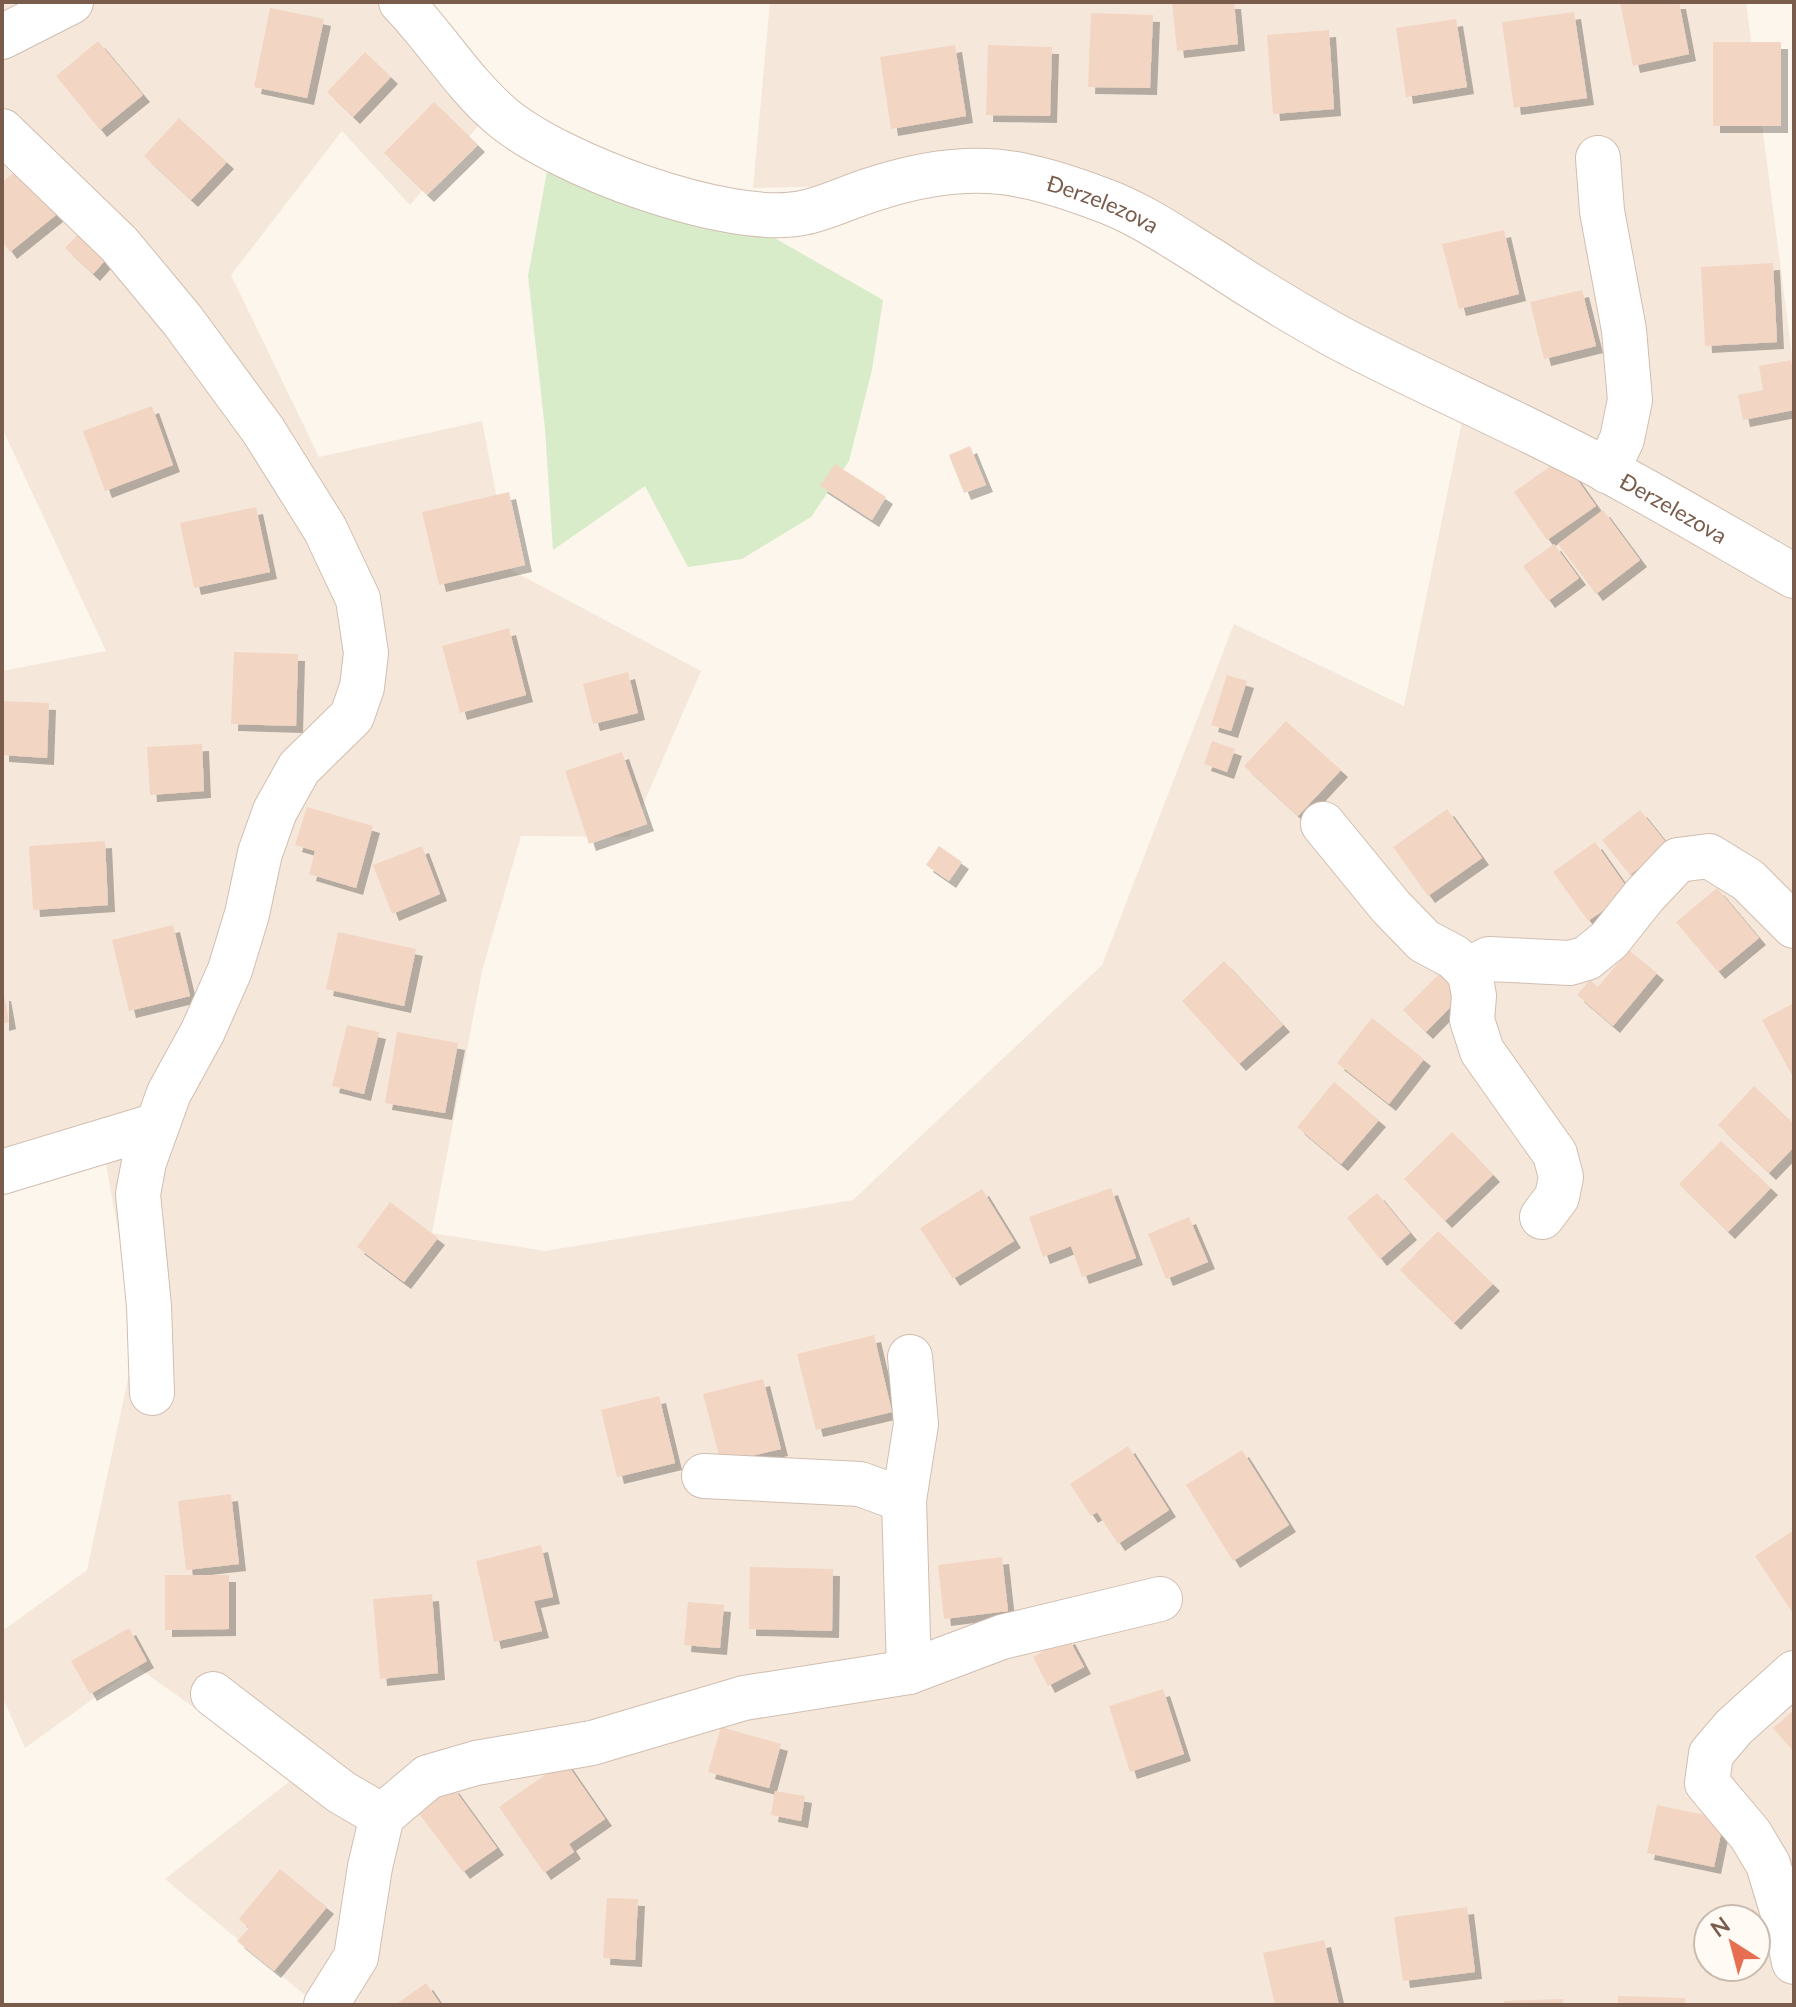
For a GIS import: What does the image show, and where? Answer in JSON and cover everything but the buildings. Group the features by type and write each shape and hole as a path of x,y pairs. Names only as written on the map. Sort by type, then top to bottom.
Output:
{"street":[{"path":"2,37 71,2"},
{"name":"Đerzelezova","path":"401,2 501,116 537,141 587,166 654,191 718,208 765,215 799,214 927,175 976,171 1023,175 1104,200 1149,221 1330,332 1400,370 1553,442 1794,576"},
{"path":"2,131 119,244 183,321 263,430 325,529 358,599 366,653 362,687 352,716 299,768 275,811 260,853 247,914 230,970 203,1031 169,1093 144,1162 138,1194 149,1306 152,1393"},
{"path":"1598,158 1602,211 1624,330 1630,400 1622,439 1607,471"},
{"path":"1323,824 1391,907 1424,941 1454,957 1467,970 1474,996 1472,1020 1482,1051 1555,1154 1561,1177 1557,1197 1542,1217"},
{"path":"1467,970 1489,959 1570,963 1587,958 1609,940 1678,860 1709,856 1748,880 1794,926"},
{"path":"2,1172 157,1125"},
{"path":"909,1672 904,1500 916,1424 910,1357"},
{"path":"704,1476 860,1484 904,1500"},
{"path":"326,2005 356,1957 370,1867 382,1816 428,1777 476,1763 592,1743 744,1698 909,1672 1002,1637 1160,1599"},
{"path":"1794,1673 1734,1727 1711,1754 1707,1783 1750,1834 1768,1864 1794,1962"},
{"path":"213,1694 341,1792 382,1816"}],"shaded area":[{"path":"2,2 395,2 486,117 410,205 342,131 231,275 319,457 482,421 511,570 701,671 629,837 521,836 482,971 432,1233 545,1251 853,1200 1102,965 1234,624 1404,706 1469,387 1102,181 753,188 770,2 1746,2 1794,370 1794,2005 317,2005 165,1879 294,1778 137,1667 25,1748 2,1696 2,1631 87,1570 137,1337 104,1153 2,1187 2,671 106,651 2,428"}],"green space":[{"path":"549,160 764,232 883,300 872,370 849,461 811,517 742,559 688,567 645,486 553,550 545,429 528,276"}]}
